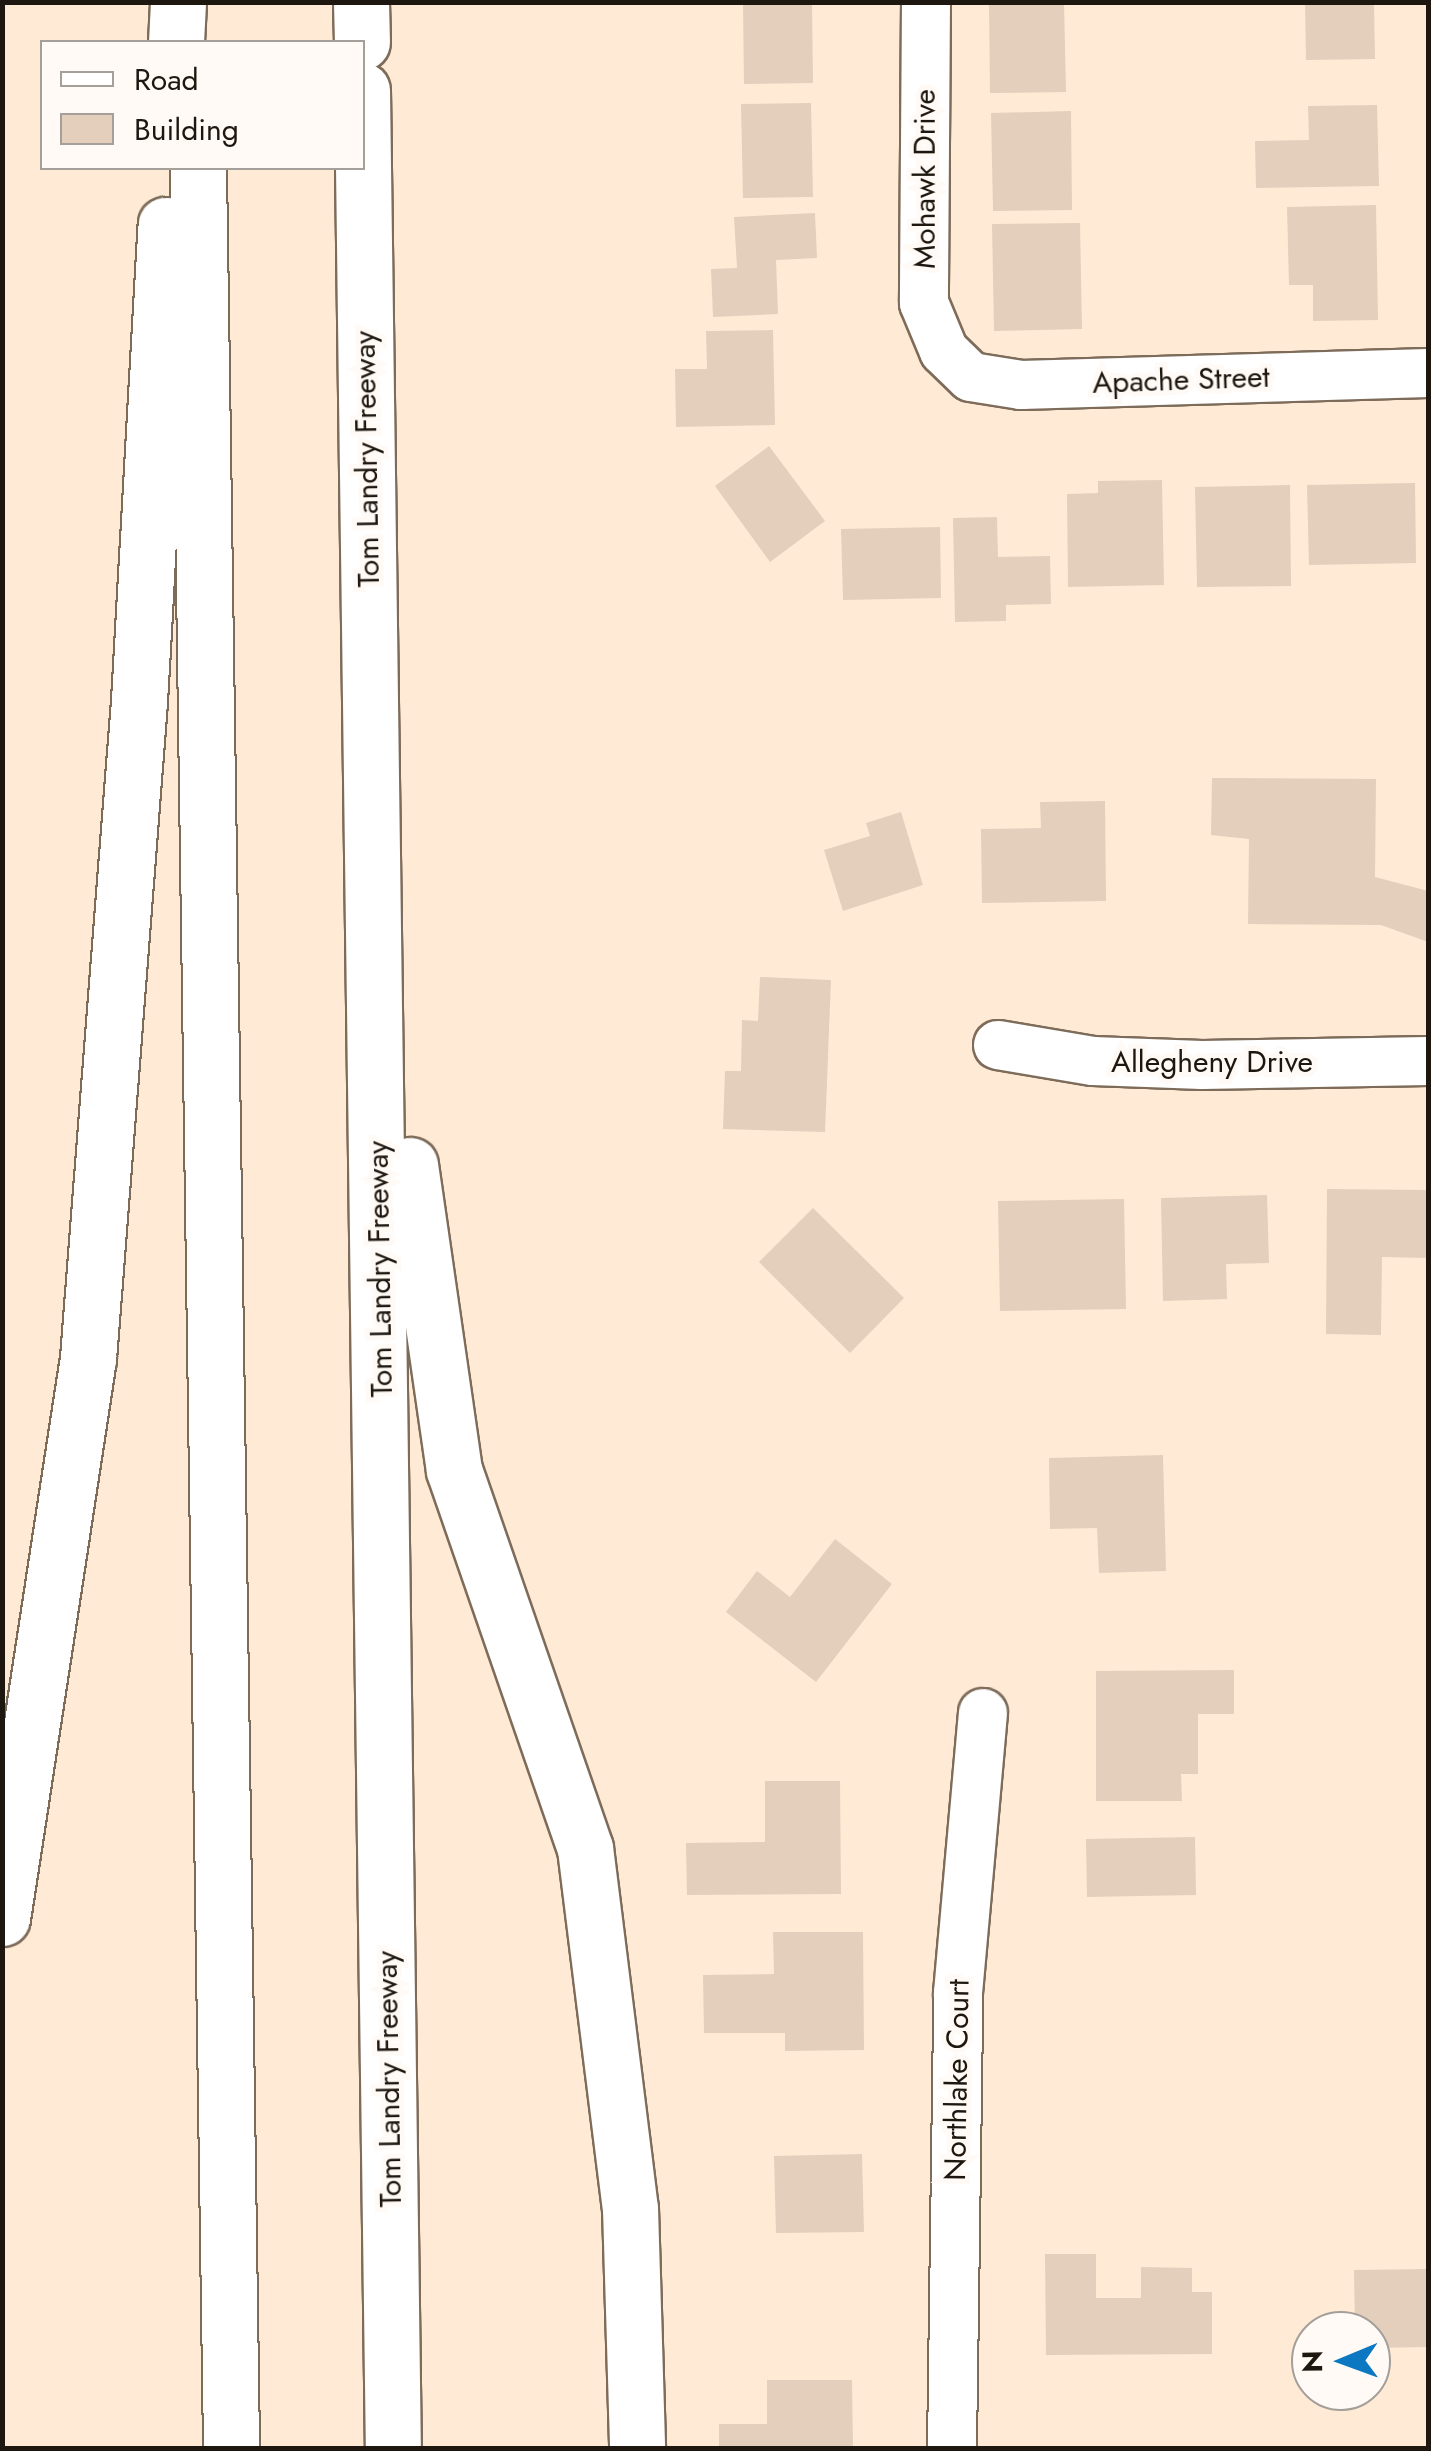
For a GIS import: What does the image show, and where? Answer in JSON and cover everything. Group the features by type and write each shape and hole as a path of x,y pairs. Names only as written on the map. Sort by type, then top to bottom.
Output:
{"highway":[{"path":"176,40 178,2"},
{"path":"196,2 196,40"},
{"path":"361,2 362,40"},
{"path":"2,1918 88,1358 138,700 169,170"},
{"path":"198,170 230,2448"},
{"name":"Tom Landry Freeway","path":"363,170 392,2448"},
{"path":"368,519 412,1202 454,1470 585,1848 630,2208 637,2448"}],"street":[{"name":"Mohawk Drive","path":"926,2 924,304 944,351"},
{"name":"Apache Street","path":"944,351 970,376 1021,385 1428,373"},
{"name":"Allegheny Drive","path":"998,1045 1111,1062 1428,1061"},
{"name":"Northlake Court","path":"952,2448 958,1992 983,1713"}],"building":[{"path":"743,2 812,2 813,83 744,84"},
{"path":"989,2 1064,2 1066,92 990,93"},
{"path":"1305,2 1374,2 1375,59 1306,60"},
{"path":"811,103 813,197 743,198 741,104"},
{"path":"1377,105 1379,186 1256,188 1255,141 1309,140 1308,106"},
{"path":"1071,111 1072,210 993,211 991,113"},
{"path":"1376,205 1378,320 1313,321 1313,285 1289,285 1287,207"},
{"path":"815,213 817,258 776,260 778,314 713,317 711,269 737,268 734,217"},
{"path":"1080,223 1082,329 994,331 992,224"},
{"path":"773,330 775,425 676,427 675,369 707,369 706,331"},
{"path":"769,446 825,521 770,562 715,486"},
{"path":"1162,480 1164,585 1068,587 1067,494 1098,493 1098,481"},
{"path":"1415,483 1416,563 1309,565 1307,485"},
{"path":"1290,485 1291,586 1197,587 1195,487"},
{"path":"997,517 998,557 1050,556 1051,604 1006,605 1006,621 955,622 953,518"},
{"path":"940,527 941,598 843,600 841,529"},
{"path":"1212,778 1376,779 1375,877 1428,891 1428,942 1381,925 1248,924 1249,839 1211,835"},
{"path":"1105,801 1106,901 982,903 981,829 1041,828 1040,802"},
{"path":"901,812 923,885 843,911 824,850 870,836 866,823"},
{"path":"760,977 831,980 825,1132 723,1129 725,1071 741,1071 742,1020 758,1021"},
{"path":"1327,1189 1428,1190 1428,1258 1382,1257 1381,1335 1326,1334"},
{"path":"1267,1195 1269,1263 1226,1264 1227,1299 1163,1301 1161,1198"},
{"path":"1124,1199 1126,1309 1000,1311 998,1201"},
{"path":"813,1208 904,1298 850,1353 759,1262"},
{"path":"1163,1455 1166,1571 1099,1573 1097,1528 1050,1529 1049,1458"},
{"path":"835,1539 892,1584 816,1682 726,1612 757,1571 790,1597"},
{"path":"1234,1670 1234,1714 1198,1714 1198,1774 1181,1774 1182,1801 1096,1801 1096,1671"},
{"path":"765,1781 840,1781 841,1894 687,1895 686,1843 765,1842"},
{"path":"1195,1837 1196,1895 1087,1897 1086,1839"},
{"path":"773,1932 863,1932 864,2050 785,2051 785,2033 704,2033 703,1975 774,1974"},
{"path":"862,2154 864,2232 776,2233 774,2156"},
{"path":"1045,2254 1096,2254 1096,2298 1141,2298 1141,2267 1192,2268 1192,2292 1212,2292 1212,2354 1046,2355"},
{"path":"1428,2269 1428,2347 1391,2348 1391,2311 1355,2311 1354,2270"},
{"path":"767,2380 852,2380 853,2448 719,2448 719,2424 767,2424"}]}
